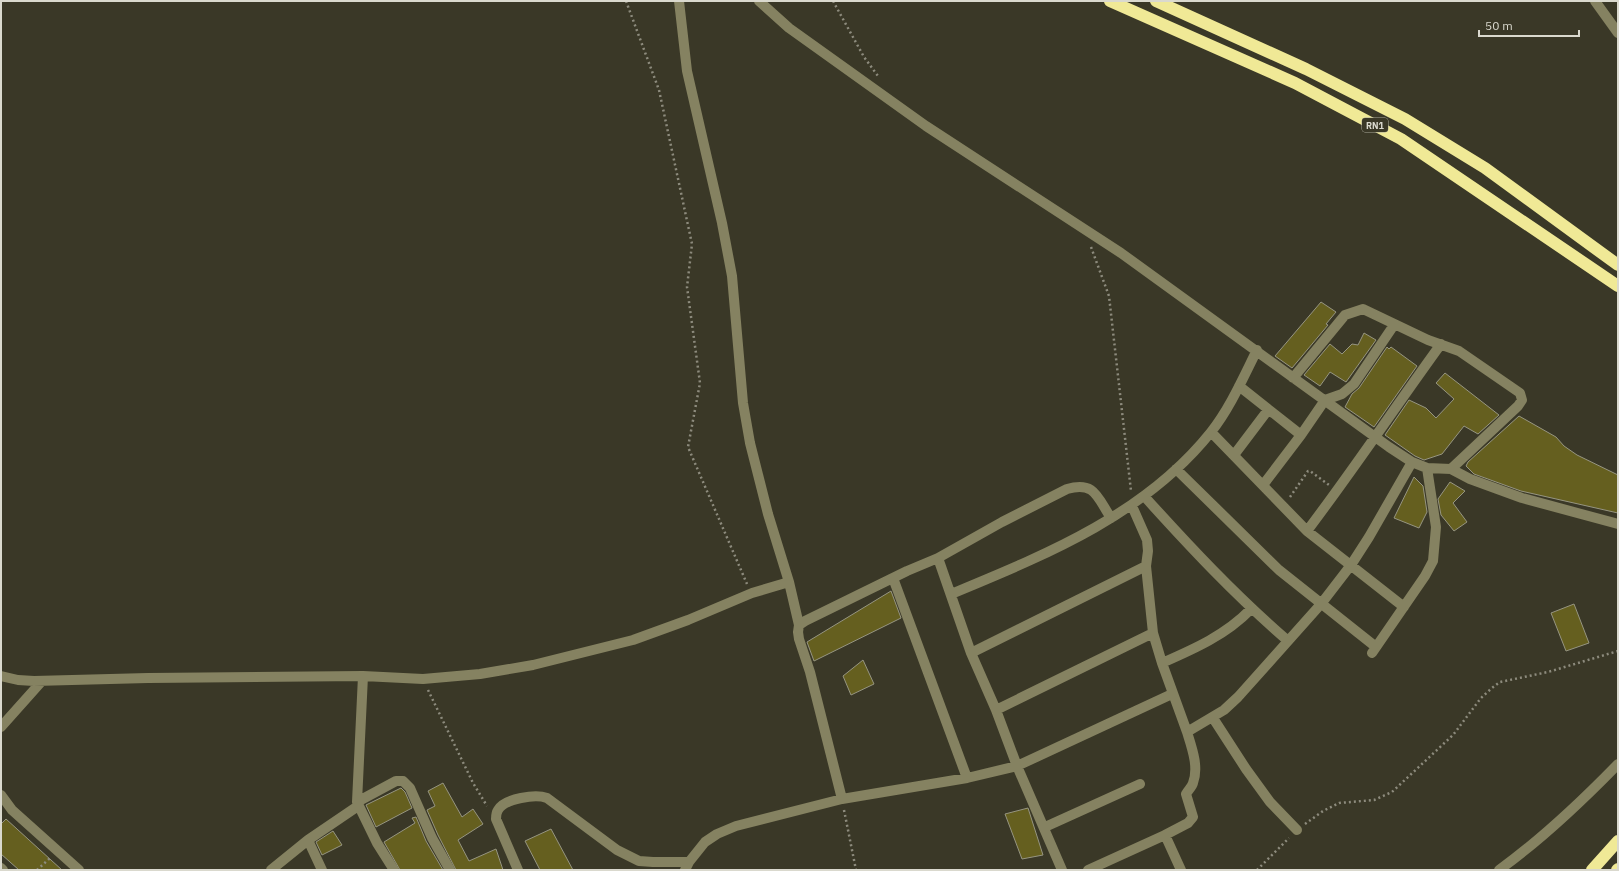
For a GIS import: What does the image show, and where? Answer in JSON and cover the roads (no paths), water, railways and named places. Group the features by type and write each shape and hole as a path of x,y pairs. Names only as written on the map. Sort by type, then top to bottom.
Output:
{"highway":[{"name":"RN1","path":"1110,1 1295,83 1401,139 1618,286"},
{"name":"RN1","path":"1156,1 1306,69 1405,119 1485,168 1618,265"},
{"path":"1592,870 1618,841"}],"street":[{"path":"679,1 686,71 722,223 732,276 737,353 745,416 768,514 789,582 799,625 799,639 810,672 842,799"},
{"path":"759,1 789,28 920,122 1121,253 1257,350 1374,437 1412,462 1427,468 1451,470 1470,479 1522,498 1618,524"},
{"path":"1595,1 1618,33"},
{"path":"1293,378 1345,315 1363,309 1428,340 1459,351 1520,393 1522,400 1518,406 1451,470"},
{"path":"1262,485 1301,435 1325,400 1342,394 1350,387 1394,325"},
{"path":"1307,531 1441,344"},
{"path":"951,594 1078,538 1132,506 1176,469 1211,432 1228,406 1257,350"},
{"path":"1239,386 1301,435"},
{"path":"1234,455 1268,410"},
{"path":"1211,432 1307,531 1404,606"},
{"path":"1187,732 1213,718 1238,697 1287,640 1321,604 1351,565 1369,537 1412,462"},
{"path":"1176,469 1279,570 1374,650 1425,576 1433,561 1436,526 1427,468"},
{"path":"799,625 827,609 926,562 938,558 1002,522 1067,489 1077,486 1091,489 1111,518"},
{"path":"1144,496 1210,568 1251,609 1287,640"},
{"path":"1088,870 1165,835 1188,823 1193,817 1186,794 1194,782 1194,757 1187,732 1172,694 1153,633 1146,566 1148,551 1146,540 1132,506"},
{"path":"938,558 971,653 996,710 1017,766 1045,827 1062,870"},
{"path":"971,653 1146,566"},
{"path":"893,578 967,778"},
{"path":"1,676 18,680 42,681 148,678 363,676 422,678 480,674 533,665 633,640 688,620 752,593 789,582"},
{"path":"1162,663 1201,646 1223,633 1251,609"},
{"path":"996,710 1153,633"},
{"path":"363,676 357,804 377,843 394,870"},
{"path":"1,727 42,681"},
{"path":"518,870 496,820 498,810 501,806 523,798 540,796 547,798 617,850 639,861 687,866 705,842 717,834 736,826 842,799 967,778 1017,766 1172,694"},
{"path":"1213,718 1246,769 1270,802 1297,830"},
{"path":"1499,870 1525,850 1597,786 1618,764"},
{"path":"277,868 308,840 357,804 396,781 403,781 417,800 432,838 450,870"},
{"path":"1045,827 1140,784"},
{"path":"1,794 12,810 79,870"},
{"path":"1165,835 1181,870"},
{"path":"308,840 322,870"}]}
